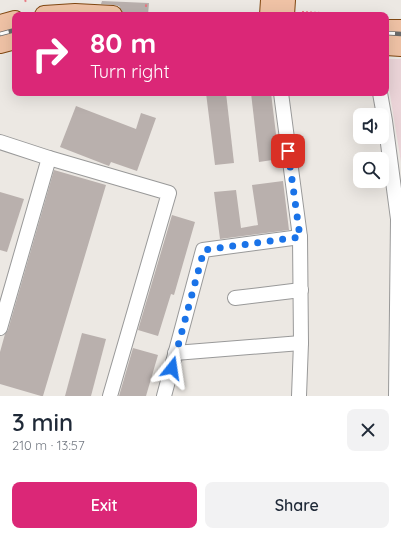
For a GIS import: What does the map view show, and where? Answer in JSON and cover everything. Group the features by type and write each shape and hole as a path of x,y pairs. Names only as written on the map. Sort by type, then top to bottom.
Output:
{"main road":[{"path":"269,12 270,0"},
{"path":"286,0 293,12"},
{"path":"0,24 12,21"},
{"path":"389,28 401,29"},
{"path":"0,44 12,41"},
{"path":"389,46 401,47"}],"street":[{"path":"281,96 300,237 301,343 299,396"},
{"path":"381,96 398,219 396,396"},
{"path":"0,142 49,158 169,192 110,396"},
{"path":"0,328 49,158"},
{"path":"164,396 204,250 300,237"},
{"path":"235,298 301,290"},
{"path":"175,353 301,343"}],"shaded area":[{"path":"389,59 401,59 401,162 389,88"}],"building":[{"path":"102,1 149,3 148,12 122,12 119,6 101,4"},
{"path":"206,96 226,96 234,163 215,165"},
{"path":"251,96 271,96 279,159 259,162"},
{"path":"76,106 136,129 141,113 156,118 137,171 111,162 109,166 60,147"},
{"path":"54,170 106,185 43,396 41,396 0,384 0,352 5,334 8,330"},
{"path":"283,181 289,230 220,239 214,192 236,190 241,228 258,225 252,185"},
{"path":"0,192 24,199 7,252 0,250"},
{"path":"172,215 195,222 174,295 171,294 158,336 138,330"},
{"path":"82,333 106,339 91,396 65,396"},
{"path":"133,348 158,355 146,396 119,396"}],"railway":[{"path":"0,34 12,31"},
{"path":"389,33 401,34"}],"route":[{"path":"172,368 204,250 300,237 288,151"}]}
